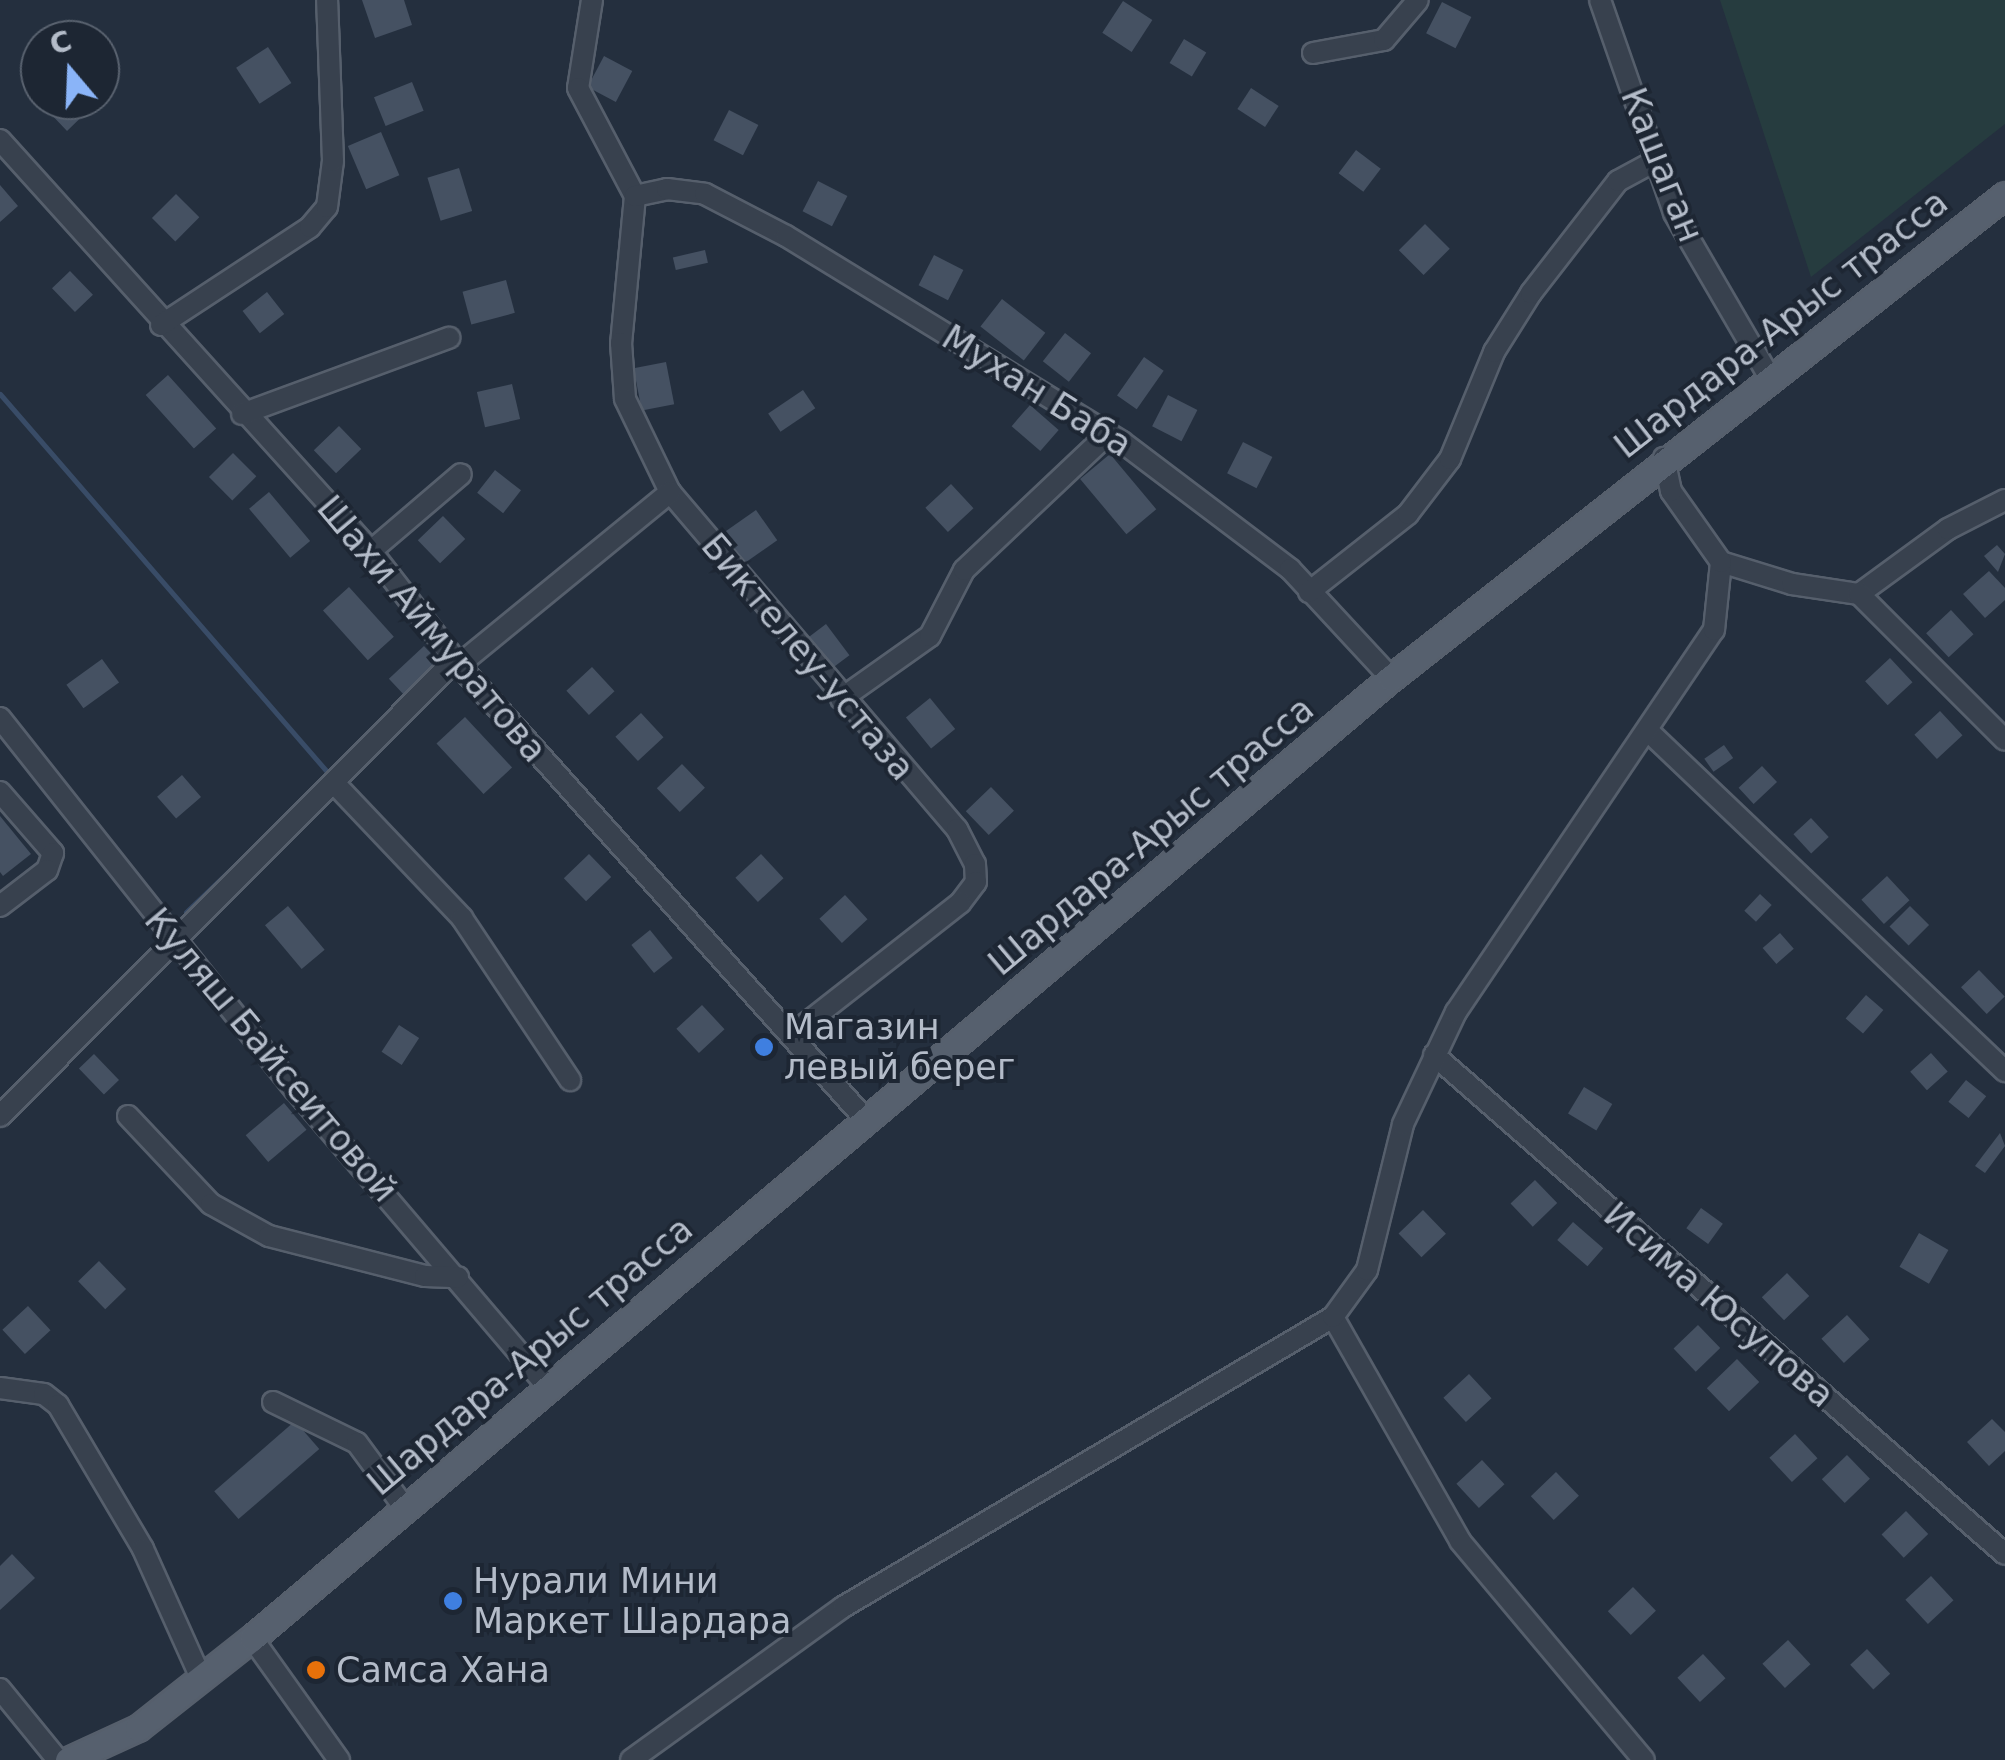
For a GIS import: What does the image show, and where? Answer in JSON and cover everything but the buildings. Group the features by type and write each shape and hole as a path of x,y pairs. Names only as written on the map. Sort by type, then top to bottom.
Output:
{"main road":[{"name":"Шардара-Арыс трасса","path":"68,1760 138,1728 252,1638 865,1119 1067,956 1390,678 1664,458 2005,194"}],"street":[{"path":"161,325 310,227 326,206 333,161 327,0"},
{"path":"592,0 578,88 635,196"},
{"path":"1314,53 1384,40 1418,0"},
{"name":"Кашаган","path":"1600,0 1674,214 1770,376"},
{"name":"Шахи Аймуратова","path":"0,140 161,325 371,551 457,663 793,1034 865,1119"},
{"path":"1309,592 1408,514 1450,459 1494,352 1531,293 1618,181 1655,161"},
{"name":"Мухан Баба","path":"635,196 667,190 706,194 786,236 1108,434 1290,569 1390,678"},
{"name":"Биктелеу-устаза","path":"635,196 621,343 625,399 670,492 841,699 957,829 976,882 960,904 793,1034"},
{"path":"242,414 449,338"},
{"path":"841,699 930,636 964,570 1108,434"},
{"path":"630,1760 842,1608 1333,1317 1367,1270 1402,1124 1456,1012 1649,732 1714,630 1723,586 1721,562 1671,491 1664,458"},
{"path":"371,551 461,474"},
{"path":"0,1116 154,966 173,939 457,663 670,492"},
{"path":"1859,594 1948,529 2005,500"},
{"path":"1721,562 1792,584 1859,594 2005,740"},
{"name":"Куляш Байсеитовой","path":"2,725 173,939 548,1387"},
{"path":"1649,732 2005,1071"},
{"path":"335,784 462,918 570,1080"},
{"path":"0,792 53,854 47,870 0,906"},
{"name":"Исима Юсупова","path":"1434,1056 2005,1554"},
{"path":"128,1116 211,1204 270,1236 408,1272 458,1277"},
{"path":"1333,1317 1460,1541 1644,1760"},
{"path":"0,1388 44,1394 58,1405 143,1549 201,1678"},
{"path":"273,1402 357,1442 405,1508"},
{"path":"252,1638 339,1760"},
{"path":"0,1689 58,1760"}],"green space":[{"path":"1720,0 2005,0 2005,124 1811,277"}],"waterway":[{"path":"0,394 329,774"},
{"path":"186,912 278,824"}],"place":[{"name":"Магазин левый берег","path":"764,1047"},
{"name":"Нурали Мини Маркет Шардара","path":"453,1601"},
{"name":"Самса Хана","path":"316,1670"}]}
